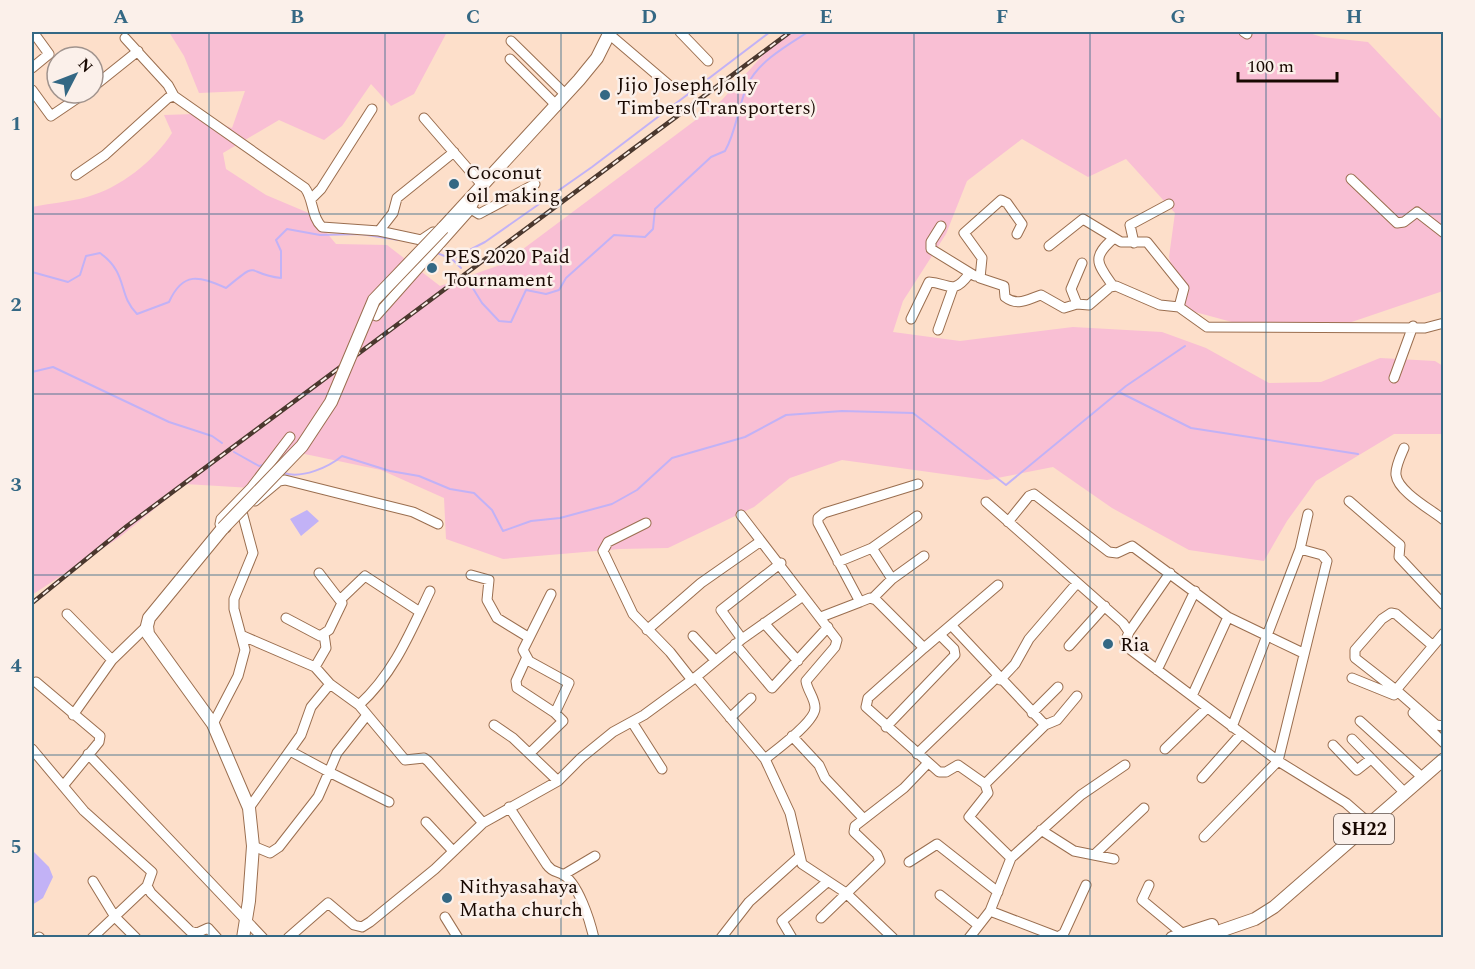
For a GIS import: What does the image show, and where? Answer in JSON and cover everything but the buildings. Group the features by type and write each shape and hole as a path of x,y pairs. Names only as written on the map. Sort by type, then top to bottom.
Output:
{"main road":[{"path":"243,938 247,922 253,846 249,808 213,724 148,634 149,618 223,528 302,446 331,402 374,300 443,228 480,183 557,106 597,58 609,33"},
{"name":"SH22","path":"1200,938 1254,919 1274,907 1443,759"},
{"name":"SH22","path":"1177,936 1246,915 1283,897"}],"street":[{"path":"32,68 49,54 33,32"},
{"path":"680,32 708,61"},
{"path":"609,33 670,86"},
{"path":"125,38 168,85 174,96 305,188 311,200 315,218 322,228 380,231 423,239 480,183"},
{"path":"511,41 566,95"},
{"path":"105,77 138,51"},
{"path":"510,59 557,106"},
{"path":"32,90 51,116 67,105"},
{"path":"76,175 105,155 168,98 174,96"},
{"path":"311,200 321,189 372,109"},
{"path":"376,316 471,209 479,197 480,183 424,118"},
{"path":"380,231 393,213 397,198 454,153"},
{"path":"1351,179 1397,223 1402,224 1417,212 1443,232"},
{"path":"471,209 479,214 535,184"},
{"path":"980,278 984,266 982,258 966,236 966,230 1001,200 1007,202 1022,224 1017,234"},
{"path":"1134,243 1130,225 1169,204"},
{"path":"1049,246 1083,219 1124,243 1150,244 1184,288 1179,307"},
{"path":"941,226 930,242 931,249 969,274 1004,286 1004,294 1010,301 1025,302 1041,295 1064,308 1077,304 1092,304 1113,286 1123,287 1160,305 1179,307 1207,327 1432,327 1443,323"},
{"path":"1113,286 1101,269 1098,257 1100,251 1114,238"},
{"path":"1077,304 1071,289 1082,263"},
{"path":"911,319 929,282 953,288 961,284 969,274"},
{"path":"938,330 953,288"},
{"path":"1394,378 1413,326"},
{"path":"290,437 251,488 221,519 223,528 229,528 242,513 279,481 285,480 413,512 438,524"},
{"path":"1404,448 1397,470 1398,479 1417,502 1442,515"},
{"path":"860,602 818,523 820,516 844,505 918,484"},
{"path":"1008,522 1029,496 1034,494 1109,552 1117,552 1132,546 1228,616 1303,653"},
{"path":"1349,501 1400,545 1399,557 1443,605"},
{"path":"986,502 1105,606 1129,632"},
{"path":"213,724 238,676 245,650 234,609 234,599 253,553 242,513"},
{"path":"1232,727 1300,549 1308,513"},
{"path":"741,515 781,563 803,596 821,617 837,643 806,681 815,705 814,713 765,759"},
{"path":"838,562 872,548 917,516"},
{"path":"646,523 608,542 603,551 633,614 765,759 790,813 798,858 807,869 846,893 893,938"},
{"path":"646,630 701,583 761,541"},
{"path":"872,548 892,579"},
{"path":"1204,837 1278,760 1327,561 1322,555 1300,549"},
{"path":"821,617 873,598 892,579 924,556"},
{"path":"781,563 721,610 738,642 772,688 828,627"},
{"path":"319,573 341,599"},
{"path":"1170,573 1129,632 1126,646 1241,734 1340,798 1370,824"},
{"path":"471,575 489,580 487,600 497,618 528,637"},
{"path":"315,668 326,648 324,634 340,610 341,599 364,576 420,612"},
{"path":"916,754 1015,664 1029,639 1077,583"},
{"path":"998,585 924,648 866,703 868,710 886,727 942,774 955,765 963,766 985,784 988,793 969,817 1011,858"},
{"path":"358,705 379,686 398,658 430,591"},
{"path":"1157,670 1195,591"},
{"path":"551,594 523,650 526,659 569,683 555,713"},
{"path":"288,938 328,903 354,925 362,927 370,922 483,823 558,781 581,758 613,732 632,722 694,679 738,642 803,596"},
{"path":"873,598 924,648"},
{"path":"1069,646 1105,606"},
{"path":"1432,645 1396,614 1390,613 1355,650 1355,658 1436,725 1443,726"},
{"path":"67,614 112,660"},
{"path":"1192,696 1228,616"},
{"path":"286,618 316,634 324,634"},
{"path":"764,623 798,661"},
{"path":"951,625 1045,725"},
{"path":"73,715 112,660 147,626"},
{"path":"1396,690 1443,633"},
{"path":"886,727 955,655 954,650 940,635"},
{"path":"243,636 315,668 330,684 358,705 405,760 424,758 428,761 483,823"},
{"path":"693,636 715,660"},
{"path":"526,659 516,681 516,688 562,719 562,723 530,753"},
{"path":"1352,678 1396,696 1443,742"},
{"path":"36,682 73,715 97,730 100,736 99,742 63,786"},
{"path":"249,808 301,735 311,707 330,684"},
{"path":"1032,713 1058,687"},
{"path":"985,784 1045,725 1057,720 1077,696"},
{"path":"730,718 751,698"},
{"path":"1165,749 1207,708"},
{"path":"253,846 270,853 279,847 318,797 337,753 367,716"},
{"path":"1360,721 1423,778"},
{"path":"632,722 662,769"},
{"path":"494,725 530,753 558,781"},
{"path":"1202,778 1241,734"},
{"path":"792,736 819,765 825,778 864,819"},
{"path":"1352,739 1405,793"},
{"path":"1333,745 1357,770 1371,759"},
{"path":"32,749 84,811 152,872 147,886 92,938"},
{"path":"290,751 388,802"},
{"path":"88,754 263,938"},
{"path":"821,918 880,861 877,854 854,832 855,826 904,788 928,763"},
{"path":"969,938 990,911 1011,858 1081,795 1125,765"},
{"path":"509,807 547,865 552,871 563,874 589,914 594,938"},
{"path":"1094,855 1144,808"},
{"path":"426,822 453,851"},
{"path":"1041,830 1074,851 1114,859"},
{"path":"909,862 937,844 998,892"},
{"path":"563,874 595,856"},
{"path":"722,938 749,902 798,858"},
{"path":"93,881 115,917 136,938"},
{"path":"792,938 782,921 827,882"},
{"path":"990,911 1058,937 1064,933 1086,885"},
{"path":"1149,885 1142,900 1177,936"},
{"path":"147,886 190,932 197,933 208,928 217,938"},
{"path":"940,895 978,925"},
{"path":"445,917 458,938"}],"shaded area":[{"path":"169,32 447,32 414,94 391,106 371,84 342,126 324,140 279,120 223,153 226,169 266,195 311,214 336,244 387,245 440,286 503,264 721,101 784,32 1306,32 1322,37 1368,42 1443,121 1443,291 1334,328 1265,331 1184,309 1169,257 1175,213 1126,159 1088,177 1022,139 967,181 946,234 903,301 893,332 960,341 1073,327 1162,332 1206,348 1269,383 1321,382 1380,358 1435,361 1443,366 1443,434 1394,434 1316,481 1287,521 1264,561 1189,550 1112,508 1053,467 987,480 842,460 790,478 754,507 668,548 620,549 503,559 446,539 444,498 381,470 300,453 267,489 185,484 120,537 32,595 32,207 87,197 124,180 156,154 172,133 164,115 194,114 232,128 245,91 199,93 184,56"},
{"path":"307,510 319,521 301,536 290,519"},
{"path":"32,850 49,867 53,877 43,898 32,905 34,879"}],"waterway":[{"path":"452,259 485,242 592,167 770,32"},
{"path":"472,280 469,282 482,303 499,321 511,322 526,290 546,294 559,290 566,278 614,235 645,237 653,229 655,209 711,157 725,151 748,84 759,68 775,54 808,32"},
{"path":"32,272 68,282 80,275 86,256 100,253 115,269 127,299 137,314 169,302 180,285 193,279 208,281 226,288 245,273 253,270 281,278 281,251 276,240 287,229 320,235 361,234 399,240"},
{"path":"437,253 452,259 461,268"},
{"path":"284,473 299,474 315,471 342,456 390,471 419,476 450,489 474,493 492,510 503,531 531,521 560,518 612,504 637,490 672,458 745,437 786,415 842,411 913,413 1006,485 1126,386 1185,346"},
{"path":"32,372 53,367 169,422 212,436 222,443"},
{"path":"1119,392 1191,428 1358,454"},
{"path":"234,452 259,466 263,465"}],"railway":[{"path":"32,603 127,526 790,32"}],"place":[{"name":"Jijo Joseph Jolly Timbers(Transporters)","path":"605,95"},
{"name":"Coconut oil making","path":"454,184"},
{"name":"PES 2020 Paid Tournament","path":"432,268"},
{"name":"Ria","path":"1108,644"},
{"name":"Nithyasahaya Matha church","path":"447,898"}]}
